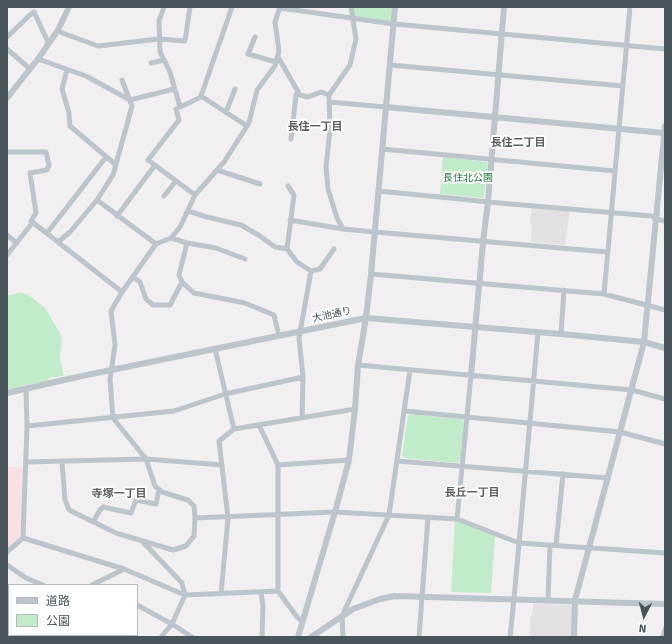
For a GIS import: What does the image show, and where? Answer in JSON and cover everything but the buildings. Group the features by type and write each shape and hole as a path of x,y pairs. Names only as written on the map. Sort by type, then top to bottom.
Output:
{"street":[{"path":"7,98 49,44 69,7"},
{"path":"164,7 159,21 160,52 170,72 180,107"},
{"path":"57,31 98,46 159,39 185,41 190,7"},
{"path":"194,196 148,160 179,120 176,109 201,96 232,7"},
{"path":"62,462 65,500 69,510 116,533 173,550 186,546 194,536 194,506 188,500 162,492 155,486 146,459 113,418 110,379 115,345 111,311 122,292 156,244 171,238 180,227 194,196 224,162 249,123 257,90 275,66 277,60 279,51 274,22 280,7 394,24 665,49"},
{"path":"343,229 337,218 328,189 326,167 330,130 329,95 350,65 356,39 350,7"},
{"path":"298,637 349,460 358,365 366,318 371,274 395,7"},
{"path":"458,519 479,283 488,202 504,7"},
{"path":"604,294 630,7"},
{"path":"7,37 34,12 49,44"},
{"path":"255,37 248,54 277,60 300,95 308,97 322,92 329,95"},
{"path":"7,49 30,68"},
{"path":"38,59 86,76 130,100 174,89"},
{"path":"151,63 164,60"},
{"path":"390,65 623,86"},
{"path":"67,70 62,89 69,112 70,126 116,165"},
{"path":"58,242 70,232 97,200 113,176 132,106 122,80"},
{"path":"226,112 235,89"},
{"path":"291,139 296,95 298,91"},
{"path":"201,96 247,126"},
{"path":"329,102 664,133"},
{"path":"574,637 575,600 644,342 665,126"},
{"path":"382,149 615,171"},
{"path":"7,152 46,152 49,165 47,170 30,173 36,213 31,221 33,222 7,255"},
{"path":"47,233 106,157"},
{"path":"117,216 155,165"},
{"path":"217,170 260,184"},
{"path":"164,196 176,181"},
{"path":"288,186 294,195 287,249 297,262 311,271 320,269 334,249"},
{"path":"378,191 650,216 665,221"},
{"path":"97,200 156,244"},
{"path":"188,210 207,217 238,223 260,236 275,248 287,249"},
{"path":"290,220 343,229 607,252"},
{"path":"33,222 122,292"},
{"path":"7,235 17,243"},
{"path":"171,238 187,243 216,248 245,259"},
{"path":"187,243 179,275 182,282 194,293 245,303 274,315 279,336"},
{"path":"302,418 303,377 299,338 311,271"},
{"path":"371,274 604,294 665,310"},
{"path":"133,277 140,282 146,299 153,305 170,305 182,282"},
{"path":"561,334 564,290"},
{"name":"大池通り","path":"7,393 366,318 644,342 665,348"},
{"path":"510,637 538,332"},
{"path":"215,349 234,429"},
{"path":"358,365 632,390 665,399"},
{"path":"343,637 342,616 389,515 410,370"},
{"path":"27,426 174,411 226,394 303,377"},
{"path":"7,552 23,538 27,426 26,389"},
{"path":"221,594 228,518 219,441 234,429 355,409"},
{"path":"405,411 620,432 665,444"},
{"path":"259,425 278,465 278,591 297,617 302,621"},
{"path":"26,462 146,459 222,465"},
{"path":"278,465 349,460"},
{"path":"397,462 608,478"},
{"path":"556,545 563,474"},
{"path":"93,522 100,510 104,507 131,513 136,500 156,504 160,490"},
{"path":"195,518 228,518 335,512 458,519 519,544 556,545 665,553"},
{"path":"419,637 428,517"},
{"path":"23,538 124,569 185,595 278,591"},
{"path":"142,542 182,583 185,595 172,624 161,637"},
{"path":"548,600 550,545"},
{"path":"7,565 26,578 41,584"},
{"path":"96,584 124,569"},
{"path":"261,592 263,606 262,637"},
{"path":"311,637 342,616 365,603 395,596 575,600 665,604"},
{"path":"138,606 192,637"},
{"path":"663,637 665,629"}],"shaded area":[{"path":"532,207 570,210 565,245 531,242 532,225 530,224"},
{"path":"7,467 23,468 22,535 7,550"},
{"path":"533,604 570,605 573,609 572,637 530,637 530,618 533,612"}],"green space":[{"path":"351,7 395,7 394,24 352,18"},
{"name":"長住北公園","path":"443,157 486,162 488,164 483,198 440,194"},
{"path":"20,292 30,296 46,309 62,337 60,359 64,376 48,378 49,381 47,382 44,381 24,385 12,390 8,388 7,391 7,296"},
{"path":"411,414 460,419 464,421 460,461 457,463 405,458 402,456 408,416"},
{"path":"455,520 495,536 491,593 451,592"}],"district":[{"name":"長住一丁目","path":"315,127"},
{"name":"長住二丁目","path":"518,143"},
{"name":"長丘一丁目","path":"472,493"},
{"name":"寺塚一丁目","path":"119,494"}]}
